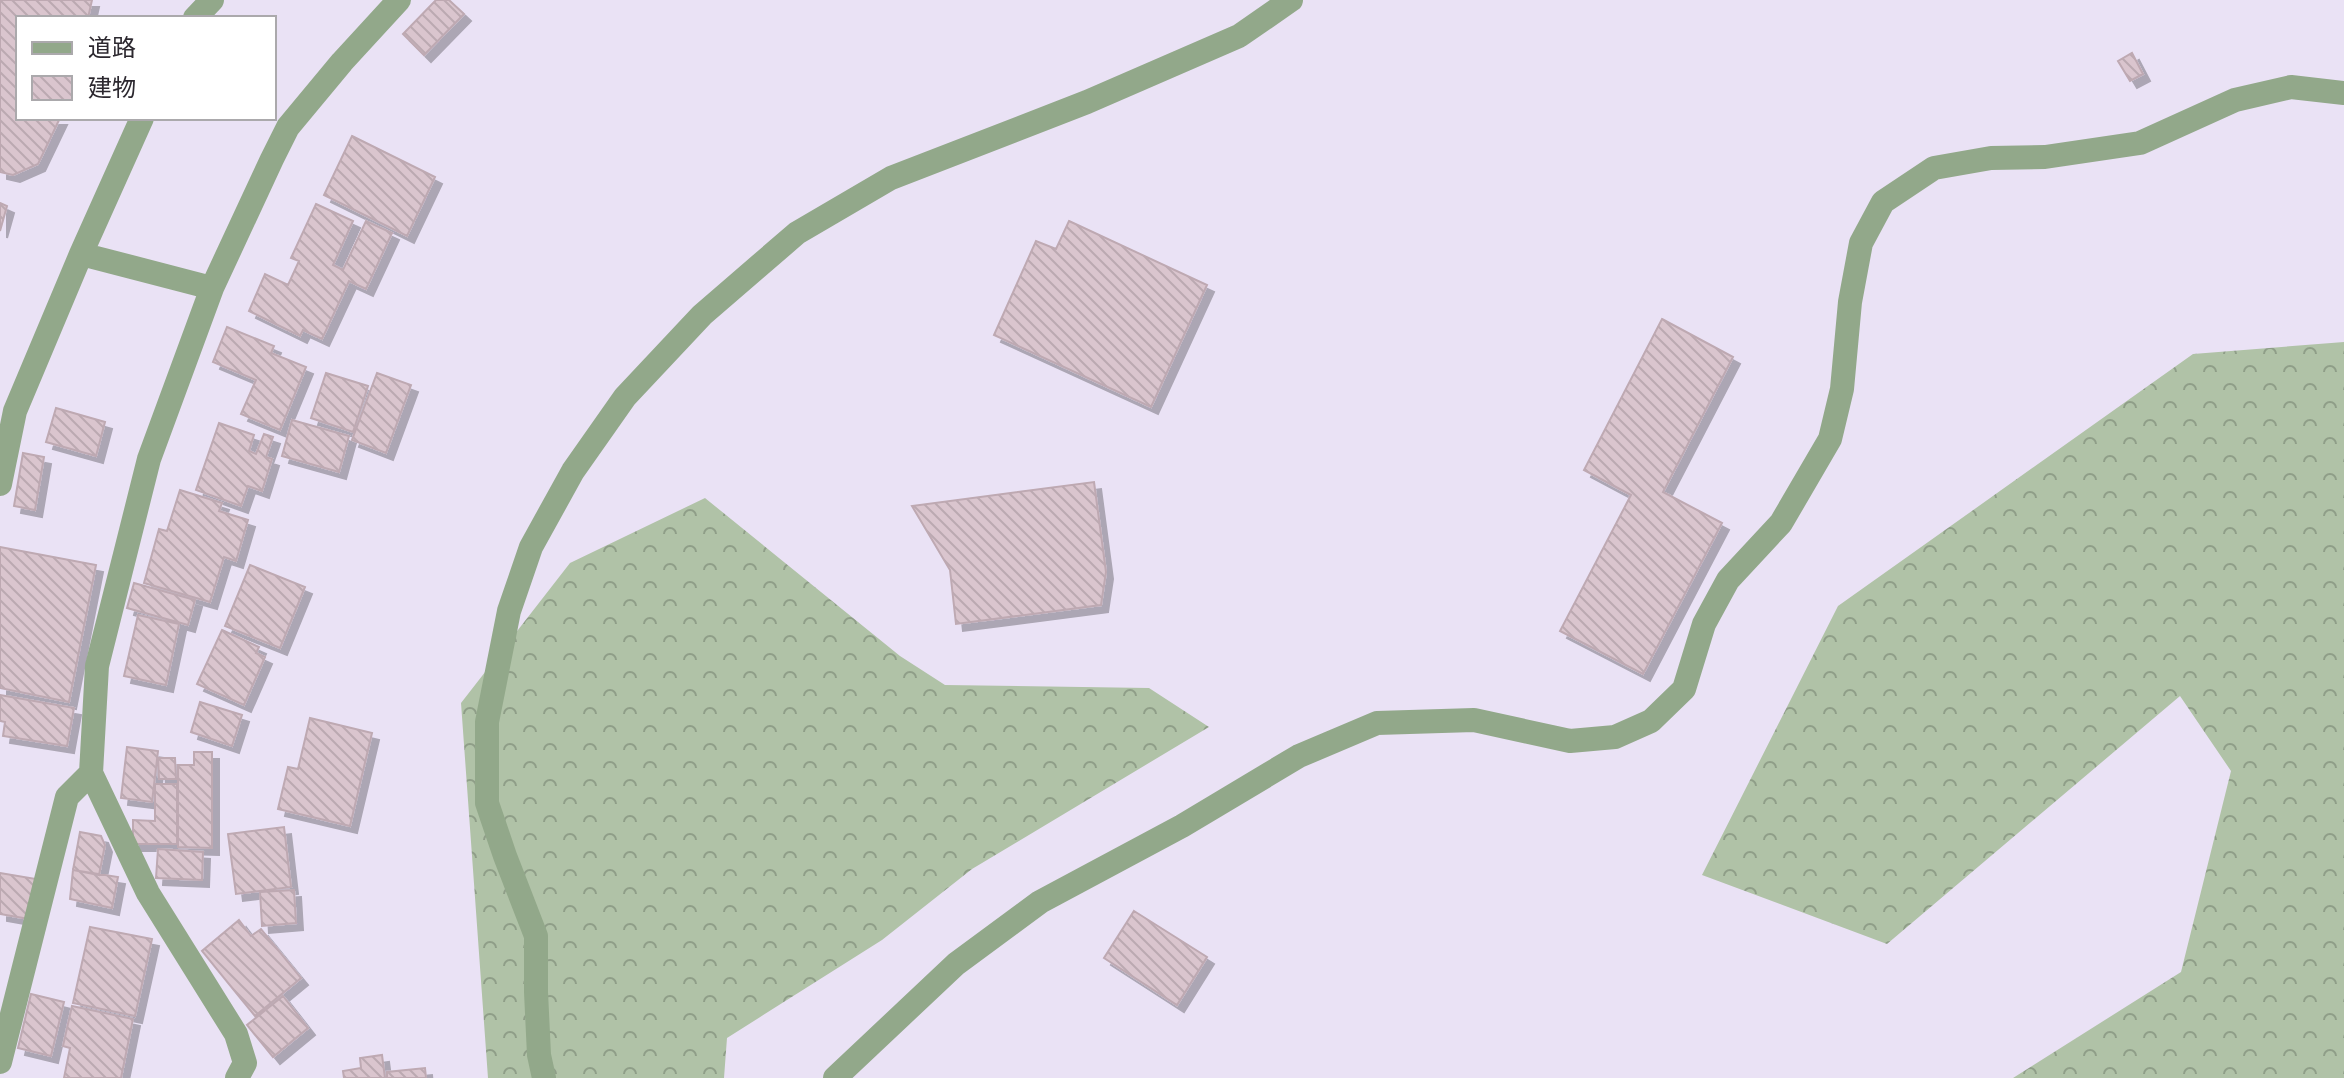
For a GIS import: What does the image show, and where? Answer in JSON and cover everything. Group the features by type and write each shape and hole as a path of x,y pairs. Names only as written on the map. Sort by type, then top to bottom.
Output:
{"street":[{"path":"197,16 212,0"},
{"path":"237,1078 245,1063 236,1034 148,893 91,773 97,666 145,474 212,288 288,127 399,0"},
{"path":"544,1078 539,1055 536,936 487,803 487,722 509,611 531,547 573,471 625,397 692,325 797,233 891,178 1087,102 1239,36 1291,0"},
{"path":"835,1078 956,964 1040,902 1182,826 1299,756 1377,723 1474,720 1570,741 1615,737 1651,721 1684,689 1704,624 1728,580 1781,523 1830,439 1842,389 1850,302 1861,243 1883,202 1934,168 1991,158 2045,157 2140,143 2235,100 2291,87 2344,93"},
{"path":"0,484 15,411 141,120"},
{"path":"81,254 212,288"},
{"path":"0,1062 8,992 67,797 91,773"}],"green space":[{"path":"2344,342 2344,1078 2013,1078 2181,972 2231,771 2180,696 1887,944 1702,875 1838,606 2193,354"},
{"path":"705,498 900,656 945,685 1149,688 1209,727 972,869 882,940 727,1038 724,1078 488,1078 461,703 570,563"}],"building":[{"path":"0,0 92,0 88,16 16,16 16,120 59,120 38,164 13,175 0,172"},
{"path":"436,0 449,0 464,14 424,55 403,34"},
{"path":"2132,53 2143,74 2130,81 2118,61"},
{"path":"352,136 435,177 407,236 324,195"},
{"path":"0,203 7,206 0,231"},
{"path":"316,204 353,221 333,265 343,270 366,221 392,233 366,289 349,281 322,339 303,330 300,336 249,311 265,274 288,285 299,261 291,258"},
{"path":"1069,221 1207,285 1151,407 994,335 1036,241 1056,249"},
{"path":"1662,319 1733,357 1663,492 1722,523 1643,674 1560,631 1631,495 1584,470"},
{"path":"227,327 274,346 271,353 306,367 280,430 241,414 256,380 213,362"},
{"path":"326,373 368,386 353,432 311,418"},
{"path":"377,373 411,385 386,453 352,440"},
{"path":"56,408 105,422 96,456 46,442"},
{"path":"292,420 349,436 339,472 282,456"},
{"path":"219,423 254,435 249,451 256,454 264,434 273,437 266,457 272,459 262,491 248,486 241,506 196,490"},
{"path":"23,453 44,457 35,510 14,506"},
{"path":"1094,482 1106,572 1101,605 956,624 950,570 912,506"},
{"path":"180,490 222,503 219,511 248,520 236,561 224,557 210,602 144,583 159,529 167,531"},
{"path":"0,547 96,565 69,702 0,688"},
{"path":"250,565 305,587 280,648 225,626"},
{"path":"134,583 195,600 188,625 127,608"},
{"path":"138,615 179,624 166,685 124,676"},
{"path":"222,630 259,647 256,653 265,657 244,705 197,684"},
{"path":"0,695 74,708 67,746 3,736 5,722 0,721"},
{"path":"200,702 242,715 232,746 191,732"},
{"path":"310,718 372,733 350,826 278,809 288,767 298,769"},
{"path":"127,747 158,751 152,802 121,798"},
{"path":"194,752 212,752 212,848 178,847 178,765 194,765"},
{"path":"158,758 175,758 176,779 159,779"},
{"path":"155,784 177,784 177,844 133,844 133,820 155,821"},
{"path":"284,827 291,887 236,894 228,834"},
{"path":"80,832 101,836 105,845 99,875 73,870"},
{"path":"158,849 203,852 202,880 156,878"},
{"path":"73,870 118,877 112,908 70,899"},
{"path":"0,873 36,879 29,919 0,914"},
{"path":"294,890 296,923 262,926 260,892"},
{"path":"1134,911 1207,957 1177,1005 1104,958"},
{"path":"239,920 251,936 261,929 301,978 255,1016 202,951"},
{"path":"90,927 152,939 135,1016 73,1003"},
{"path":"31,994 64,1002 51,1056 18,1048"},
{"path":"283,996 308,1028 273,1057 247,1025"},
{"path":"72,1006 133,1019 121,1078 64,1078 70,1048 63,1046"},
{"path":"382,1055 385,1078 344,1078 343,1071 361,1068 360,1058"},
{"path":"425,1068 426,1078 387,1078 387,1072"}]}
